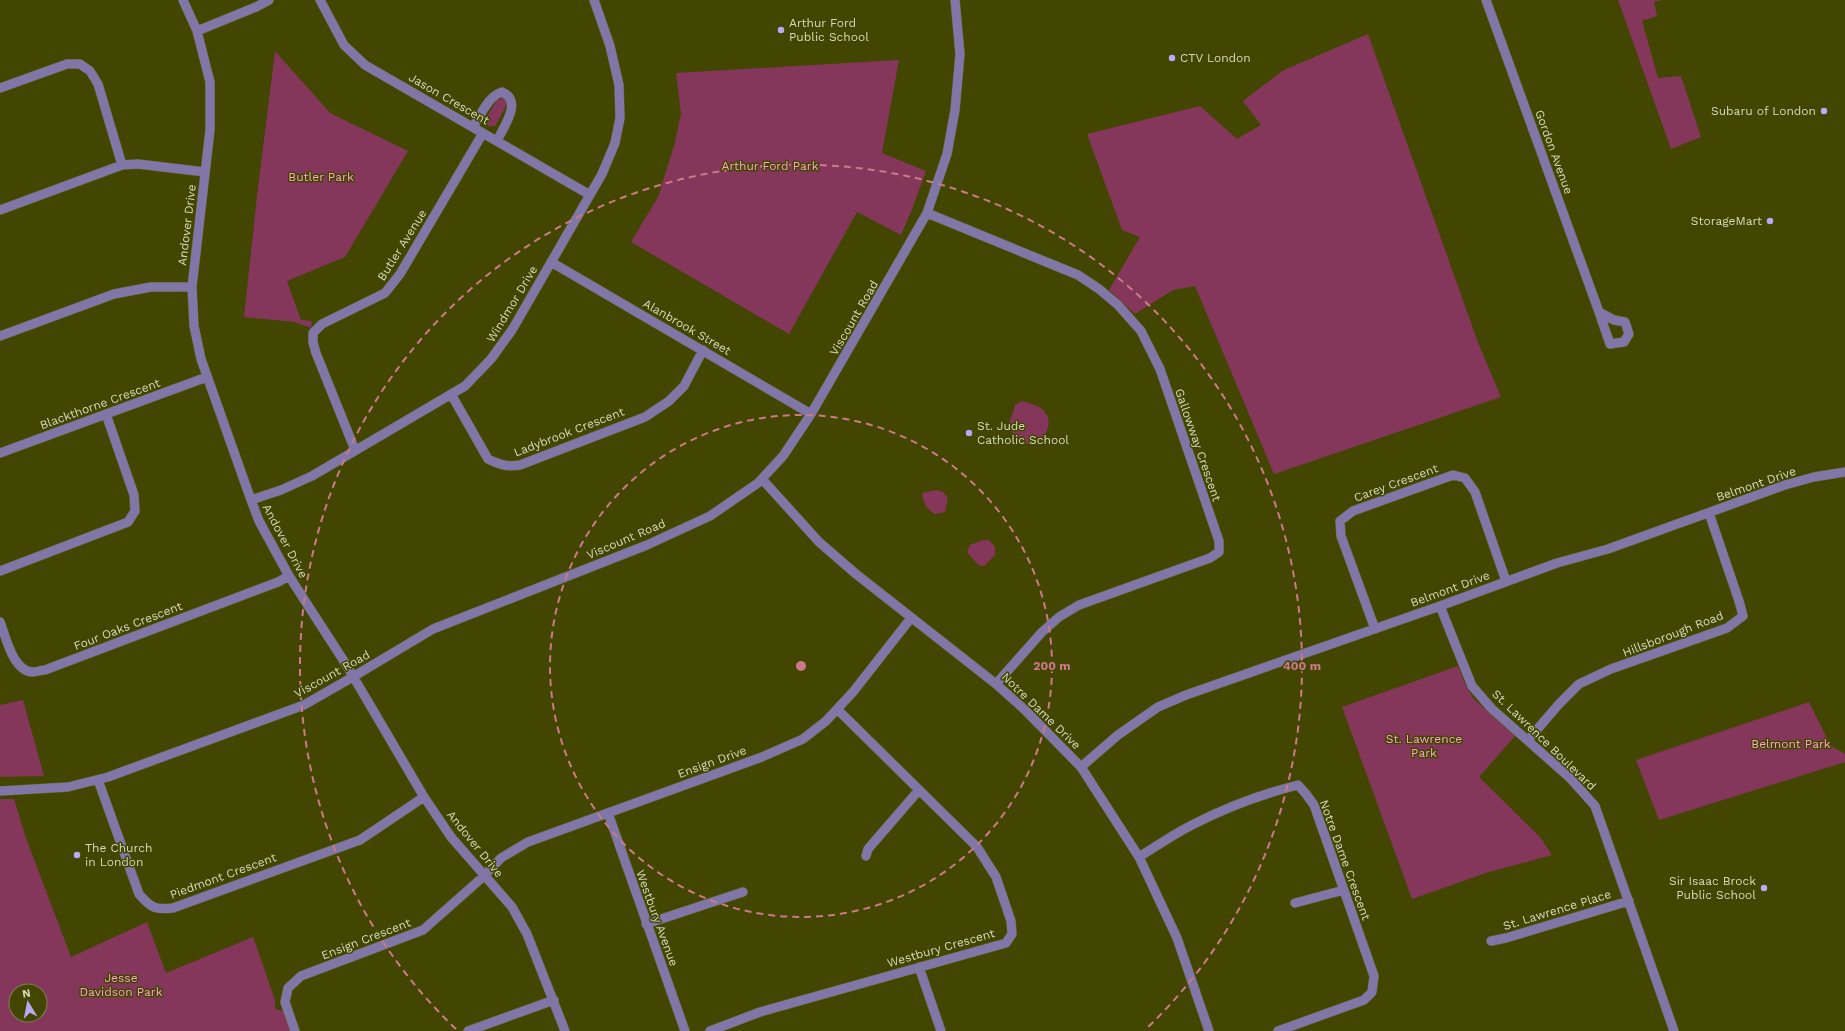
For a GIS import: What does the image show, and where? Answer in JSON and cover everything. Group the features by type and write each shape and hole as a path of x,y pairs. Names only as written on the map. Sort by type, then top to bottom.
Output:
{"street":[{"name":"Andover Drive","path":"182,0 197,31 210,82 210,130 192,287 196,343 251,500 259,521 289,576 353,677 424,797 451,837 512,907 527,934 565,1031"},
{"path":"197,31 269,0"},
{"name":"Jason Crescent","path":"320,0 344,45 365,65 590,195"},
{"name":"Windmor Drive","path":"251,500 281,490 312,476 465,386 492,359 512,330 602,174 615,143 620,118 619,85 610,46 594,0"},
{"name":"Viscount Road","path":"0,791 68,787 98,780 304,705 433,628 647,545 710,516 762,479 783,456 811,414 927,213 947,154 955,110 960,54 955,0"},
{"name":"Gordon Avenue","path":"1486,0 1599,312"},
{"path":"0,88 67,64 80,64 90,71 98,84 122,165"},
{"path":"473,128 491,99 497,93 502,92 508,95 512,102 512,110 497,141"},
{"name":"Butler Avenue","path":"355,450 316,353 313,342 313,333 322,324 384,294 400,274 483,133"},
{"path":"0,210 122,165 138,164 205,172"},
{"name":"Gallowway Crescent","path":"927,213 1078,275 1099,289 1118,305 1141,331 1160,370 1219,541 1218,552 1210,558 1079,605 1059,617 1042,632 996,684"},
{"name":"Alanbrook Street","path":"551,262 811,414"},
{"path":"0,336 114,294 151,287 192,287"},
{"name":"Ladybrook Crescent","path":"451,394 488,459 499,465 520,466 645,417 669,401 684,386 703,350"},
{"name":"Blackthorne Crescent","path":"0,453 208,377"},
{"path":"0,571 128,522 135,512 134,496 106,414"},
{"name":"Belmont Drive","path":"1081,767 1118,735 1158,707 1186,695 1440,606 1557,563 1608,549 1785,485 1814,477 1845,472"},
{"name":"Carey Crescent","path":"1375,628 1341,536 1340,521 1353,511 1438,480 1453,475 1465,478 1475,492 1506,581"},
{"name":"Notre Dame Drive","path":"762,479 819,542 856,574 996,684 1024,709 1081,767 1140,857 1177,938 1209,1031"},
{"name":"Hillsborough Road","path":"1528,740 1559,704 1579,684 1611,669 1727,628 1743,616 1709,513"},
{"name":"Four Oaks Crescent","path":"0,622 16,663 23,669 32,672 45,670 289,576"},
{"name":"St. Lawrence Boulevard","path":"1440,606 1472,686 1492,709 1570,778 1595,806 1674,1031"},
{"name":"Ensign Drive","path":"484,876 501,858 528,842 762,757 803,739 826,721 853,692 912,618"},
{"name":"Westbury Crescent","path":"710,1031 760,1012 1006,942 1012,934 1011,921 996,877 977,847 837,709"},
{"name":"Piedmont Crescent","path":"98,780 139,894 149,906 161,910 173,908 360,840 424,797"},
{"name":"Notre Dame Crescent","path":"1140,857 1191,825 1229,808 1298,785 1306,794 1314,806 1374,976 1372,992 1364,1000 1278,1031"},
{"path":"866,856 868,849 920,790"},
{"name":"Westbury Avenue","path":"608,813 685,1031"},
{"name":"Ensign Crescent","path":"295,1031 285,1002 288,988 301,976 423,930 484,876"},
{"path":"1295,903 1344,890"},
{"path":"646,924 743,892"},
{"name":"St. Lawrence Place","path":"1491,941 1506,938 1629,901"},
{"path":"919,967 941,1031"},
{"path":"468,1031 554,1000"}],"green space":[{"path":"1618,0 1662,0 1654,2 1657,16 1642,21 1658,78 1681,76 1701,137 1671,149"},
{"path":"1368,34 1479,345 1501,397 1274,474 1195,286 1173,290 1135,314 1109,290 1140,237 1122,230 1087,134 1200,106 1237,139 1261,125 1243,101 1282,71"},
{"name":"Butler Park","path":"275,51 330,113 408,151 345,257 287,281 301,320 312,321 311,328 294,322 244,317"},
{"name":"Arthur Ford Park","path":"899,60 882,153 926,171 911,212 901,235 857,212 789,334 631,242 658,197 674,146 681,114 676,73"},
{"path":"503,98 506,102 506,106 495,126 488,126 485,120 497,100"},
{"path":"1022,401 1042,409 1047,416 1049,424 1047,431 1042,438 1029,444 1022,442 1010,428 1010,420 1015,405"},
{"path":"936,490 943,492 948,498 945,512 935,514 929,510 923,499 922,493"},
{"path":"983,540 989,540 995,547 995,555 984,566 978,565 967,552 970,545"},
{"name":"St. Lawrence Park","path":"1458,666 1465,684 1473,698 1515,736 1479,777 1540,837 1552,855 1486,873 1412,899 1342,707"},
{"path":"23,700 44,776 0,777 0,705"},
{"name":"Belmont Park","path":"1809,702 1831,746 1845,754 1845,762 1659,820 1636,760"},
{"name":"Jesse Davidson Park","path":"0,799 14,799 26,838 71,957 147,922 166,973 253,937 275,1000 275,1009 283,1011 290,1031 0,1031"}],"place":[{"name":"Arthur Ford Public School","path":"781,30"},
{"name":"CTV London","path":"1172,58"},
{"name":"Subaru of London","path":"1824,111"},
{"name":"StorageMart","path":"1770,221"},
{"name":"St. Jude Catholic School","path":"969,433"},
{"name":"The Church in London","path":"77,855"},
{"name":"Sir Isaac Brock Public School","path":"1764,888"}]}
